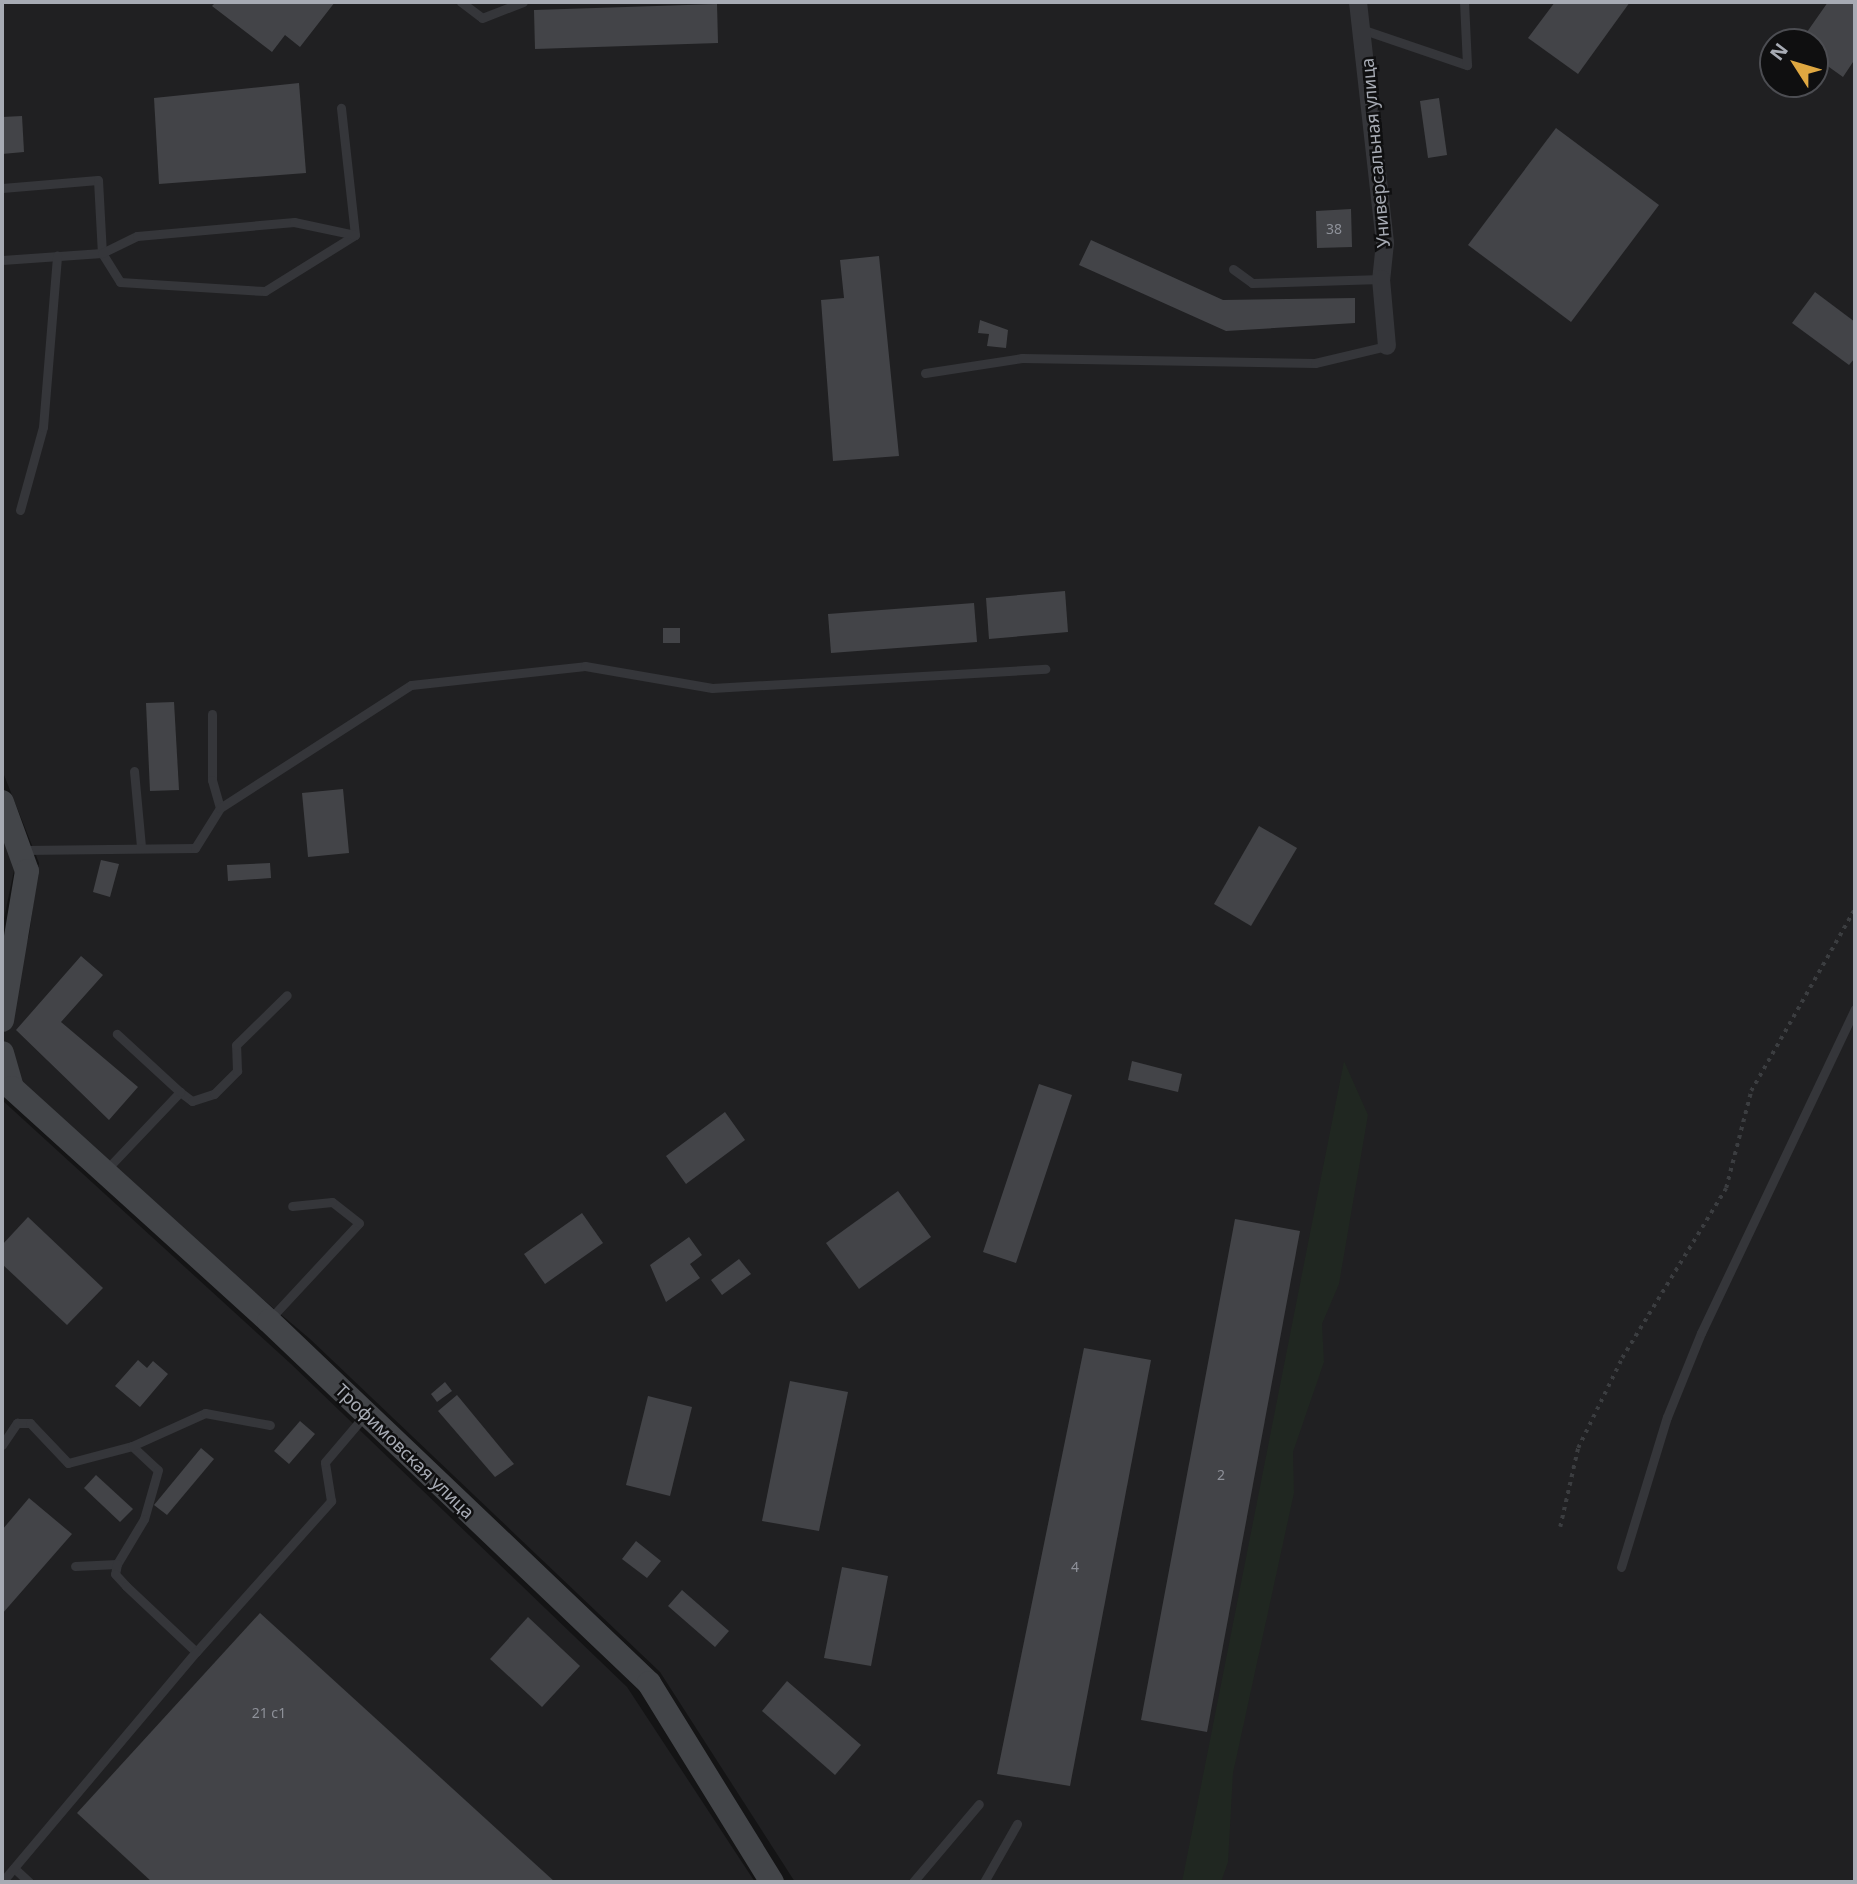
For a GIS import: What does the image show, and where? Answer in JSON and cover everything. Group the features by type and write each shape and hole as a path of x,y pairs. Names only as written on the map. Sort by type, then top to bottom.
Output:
{"street":[{"name":"Универсальная улица","path":"1358,2 1364,30 1385,243 1381,279 1387,346"},
{"path":"2,802 24,850 24,901 2,1020"},
{"name":"Трофимовская улица","path":"2,1053 12,1088 268,1321 649,1682 772,1882"}],"lane":[{"path":"461,2 482,18 523,2"},
{"path":"1364,30 1466,65 1464,2"},
{"path":"341,108 355,235"},
{"path":"2,188 98,180 102,253 120,282 265,291 355,235"},
{"path":"2,260 102,253 138,236 294,222 355,235"},
{"path":"20,510 43,427 57,257"},
{"path":"1233,269 1252,283 1381,279"},
{"path":"925,373 1022,358 1315,363 1387,346"},
{"path":"24,850 195,848 220,808 411,685 585,666 712,688 1045,669"},
{"path":"212,715 212,780 220,808"},
{"path":"134,771 141,847"},
{"path":"117,1034 192,1101 214,1094 237,1071 236,1045 287,995"},
{"path":"1621,1567 1667,1417 1696,1345 1855,1009"},
{"path":"103,1173 180,1092"},
{"path":"268,1321 359,1223 332,1202 292,1206"},
{"path":"2,1445 17,1423 30,1423 68,1463 132,1446 205,1413 270,1425"},
{"path":"2,1882 196,1651 331,1502 325,1462 366,1414"},
{"path":"132,1446 158,1470 144,1520 117,1564 115,1574 196,1651"},
{"path":"75,1566 117,1564"},
{"path":"913,1882 979,1804"},
{"path":"984,1882 1017,1824"},
{"path":"14,1868 29,1882"}],"path":[{"path":"1560,1527 1578,1448 1622,1358 1726,1188 1751,1091 1855,909"}],"shaded area":[{"path":"2,2 1855,2 1855,1882 795,1882 660,1672 310,1339 12,1088 2,1053 2,1027 29,935 39,863 2,770"},
{"path":"2,828 16,861 2,928"},
{"path":"1344,1061 1368,1115 1339,1284 1322,1324 1324,1362 1293,1452 1294,1493 1233,1773 1228,1862 1221,1882 1182,1882"},
{"path":"2,1100 291,1364 627,1687 755,1882 2,1882"}],"building":[{"path":"216,2 335,2 300,47 285,35 272,52 212,6"},
{"path":"1555,2 1630,2 1578,74 1528,38"},
{"path":"1828,2 1855,2 1855,59 1843,77 1829,67 1829,28 1810,28"},
{"path":"717,4 718,43 535,49 534,10"},
{"path":"299,83 306,173 159,184 154,98"},
{"path":"1439,98 1447,155 1428,158 1420,101"},
{"path":"22,116 24,152 2,154 2,117"},
{"path":"1556,128 1659,205 1571,322 1468,245"},
{"path":"1351,209 1352,247 1317,248 1316,211"},
{"path":"1091,240 1223,300 1355,298 1355,323 1226,331 1079,265"},
{"path":"879,256 899,456 833,461 821,300 844,298 840,260"},
{"path":"1815,292 1855,322 1855,358 1849,365 1792,323"},
{"path":"980,320 1008,330 1006,348 987,346 989,334 978,333"},
{"path":"1065,591 1068,632 989,639 986,598"},
{"path":"974,603 977,642 831,653 828,614"},
{"path":"663,628 680,628 680,643 663,643"},
{"path":"174,702 179,790 150,791 146,703"},
{"path":"343,789 349,853 308,857 302,793"},
{"path":"1259,826 1297,848 1251,926 1214,904"},
{"path":"101,860 119,864 110,897 93,892"},
{"path":"270,863 271,878 228,881 227,865"},
{"path":"81,956 103,975 61,1022 138,1087 109,1120 16,1030"},
{"path":"1132,1061 1182,1074 1178,1092 1128,1080"},
{"path":"1039,1084 1072,1095 1016,1263 983,1252"},
{"path":"725,1112 745,1140 686,1184 666,1156"},
{"path":"898,1191 931,1237 859,1289 826,1243"},
{"path":"582,1213 603,1243 545,1284 524,1254"},
{"path":"28,1217 103,1288 67,1325 2,1264 2,1245"},
{"path":"1235,1219 1300,1231 1207,1732 1141,1720"},
{"path":"689,1237 702,1255 690,1264 700,1278 666,1302 650,1265"},
{"path":"739,1259 751,1274 722,1295 711,1280"},
{"path":"1084,1348 1151,1360 1070,1786 997,1774"},
{"path":"138,1360 147,1368 153,1361 168,1374 140,1407 115,1386"},
{"path":"790,1381 848,1392 819,1531 762,1521"},
{"path":"445,1382 452,1391 437,1402 431,1394"},
{"path":"457,1395 514,1464 495,1477 438,1411"},
{"path":"648,1396 692,1407 670,1496 626,1485"},
{"path":"300,1421 315,1434 289,1464 274,1451"},
{"path":"201,1448 214,1459 167,1515 154,1505"},
{"path":"96,1475 133,1509 120,1522 84,1488"},
{"path":"29,1498 72,1534 2,1614 2,1530"},
{"path":"636,1541 661,1561 647,1578 622,1559"},
{"path":"842,1567 888,1576 871,1666 824,1658"},
{"path":"682,1590 729,1631 715,1647 668,1606"},
{"path":"260,1613 555,1882 152,1882 77,1813"},
{"path":"528,1617 580,1666 542,1707 490,1659"},
{"path":"787,1681 861,1745 835,1775 762,1711"}]}
